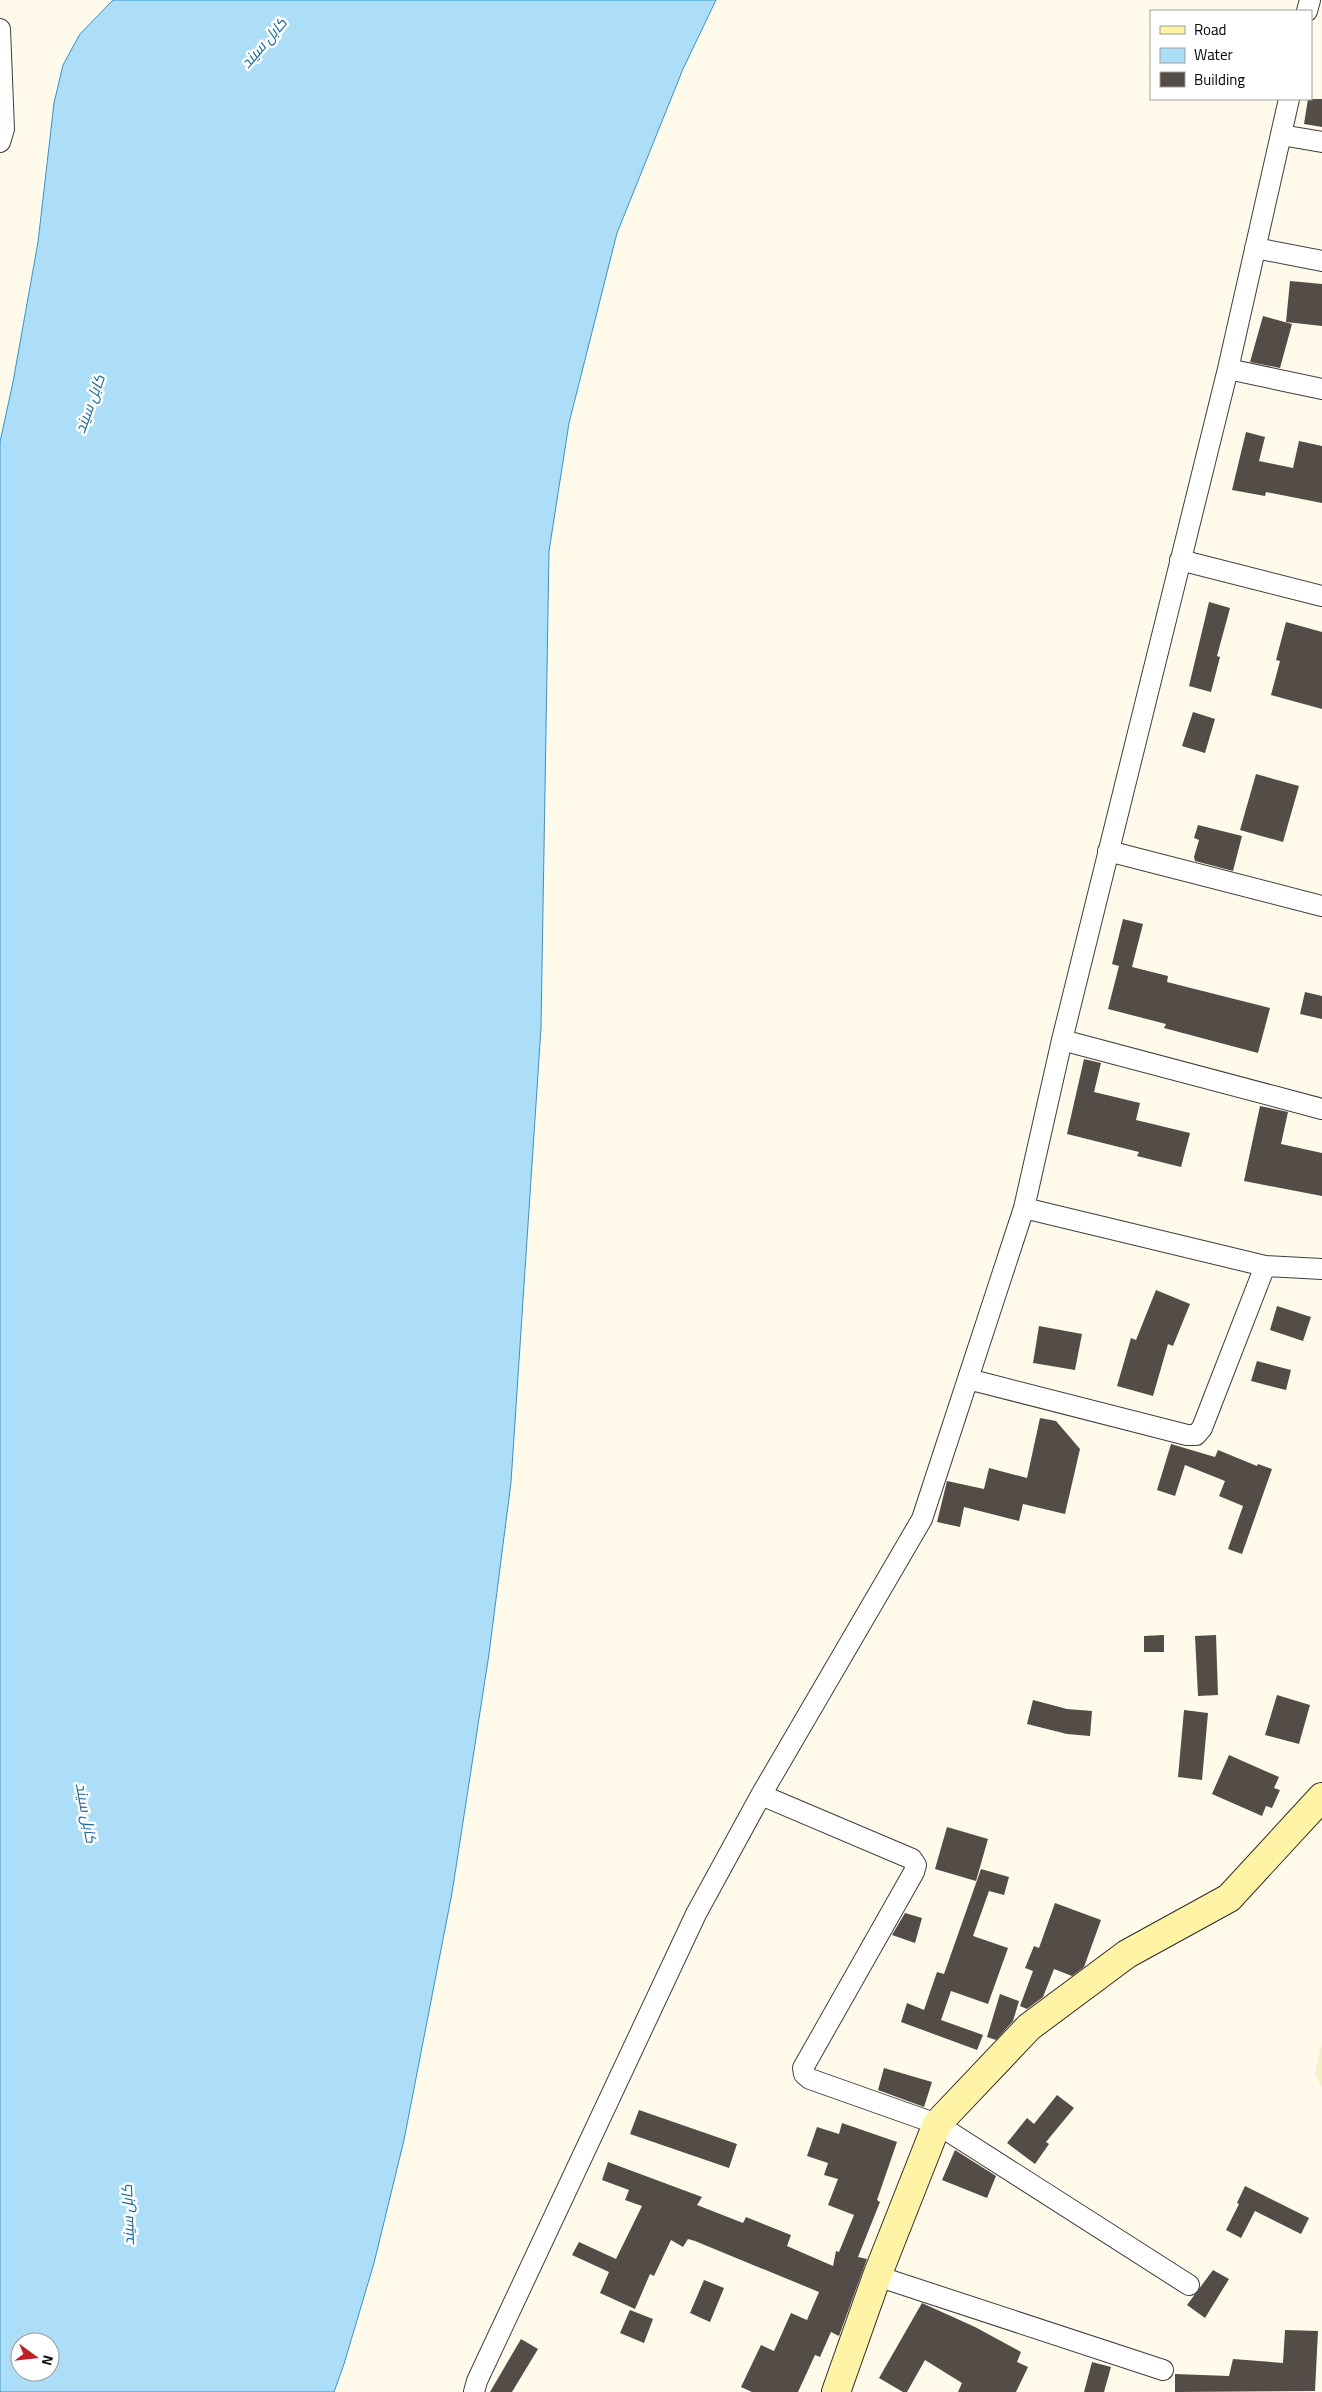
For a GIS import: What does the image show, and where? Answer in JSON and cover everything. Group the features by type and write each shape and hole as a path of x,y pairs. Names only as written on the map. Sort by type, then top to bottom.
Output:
{"street":[{"path":"0,29 4,128 0,142"},
{"path":"474,2392 485,2363 696,1914 760,1795 922,1519 1024,1208 1108,851 1228,370 1289,100"},
{"path":"1281,135 1322,142"},
{"path":"1255,248 1322,261"},
{"path":"1228,370 1322,389"},
{"path":"1180,560 1322,596"},
{"path":"1108,851 1322,906"},
{"path":"1062,1040 1322,1109"},
{"path":"1024,1208 1265,1266 1322,1269"},
{"path":"968,1379 1187,1435 1196,1435 1202,1428 1265,1266"},
{"path":"760,1795 912,1859 916,1865 914,1872 803,2068 804,2074 810,2079 937,2124 1190,2285"},
{"path":"836,2392 877,2276 937,2124 1029,2027 1127,1954 1229,1898 1322,1797"},
{"path":"877,2276 1163,2370"}],"shaded area":[{"path":"1322,2040 1322,2088 1315,2073"}],"water":[{"name":"کابل سيند","path":"113,0 716,0 683,69 617,233 569,423 549,551 541,1028 511,1482 489,1654 452,1893 404,2140 374,2263 334,2392 0,2392 0,442 13,382 38,242 54,103 63,65 80,34"}],"building":[{"path":"1322,99 1322,127 1304,124 1308,100"},
{"path":"1290,281 1322,284 1322,326 1286,322"},
{"path":"1263,316 1292,324 1280,368 1250,362"},
{"path":"1246,432 1265,437 1259,461 1293,468 1299,441 1322,446 1322,503 1266,492 1265,496 1232,490"},
{"path":"1209,602 1230,608 1217,656 1220,657 1211,692 1189,686"},
{"path":"1286,622 1322,632 1322,709 1271,695 1280,661 1276,660"},
{"path":"1193,712 1215,719 1205,753 1182,746"},
{"path":"1256,774 1299,786 1283,842 1240,830"},
{"path":"1198,825 1242,836 1233,871 1195,861 1194,857 1199,840 1194,838"},
{"path":"1123,919 1143,924 1132,967 1168,976 1167,982 1270,1008 1258,1053 1164,1028 1166,1024 1108,1009 1119,966 1112,964"},
{"path":"1305,992 1322,996 1322,1019 1300,1014"},
{"path":"1084,1059 1101,1063 1094,1092 1140,1103 1136,1120 1190,1133 1181,1167 1137,1156 1139,1152 1067,1134"},
{"path":"1260,1106 1288,1112 1281,1144 1322,1153 1322,1196 1244,1181"},
{"path":"1156,1290 1190,1304 1173,1346 1168,1344 1153,1396 1117,1386 1131,1338 1136,1340"},
{"path":"1277,1306 1311,1317 1303,1341 1270,1330"},
{"path":"1039,1326 1082,1334 1075,1370 1033,1363"},
{"path":"1257,1361 1291,1370 1286,1390 1251,1381"},
{"path":"1040,1418 1056,1421 1080,1449 1065,1514 1023,1504 1019,1521 964,1507 960,1527 937,1522 947,1481 984,1489 989,1468 1027,1478"},
{"path":"1171,1444 1215,1457 1218,1450 1257,1466 1258,1464 1272,1469 1242,1554 1228,1549 1243,1506 1219,1496 1225,1481 1185,1465 1175,1496 1157,1490"},
{"path":"1164,1635 1164,1652 1144,1652 1144,1636"},
{"path":"1216,1635 1218,1695 1198,1696 1195,1636"},
{"path":"1277,1695 1310,1705 1299,1744 1265,1735"},
{"path":"1033,1700 1067,1709 1092,1711 1090,1736 1067,1734 1027,1724"},
{"path":"1184,1710 1208,1713 1202,1780 1178,1777"},
{"path":"1229,1755 1279,1777 1274,1788 1280,1790 1272,1808 1266,1806 1262,1816 1212,1794"},
{"path":"947,1827 988,1839 976,1881 935,1869"},
{"path":"981,1869 1009,1877 1004,1895 989,1891 973,1936 1008,1948 988,2004 951,1991 941,2020 983,2035 977,2050 901,2022 907,2003 924,2010 937,1972 944,1974"},
{"path":"1055,1903 1101,1920 1084,1967 1072,1976 1054,1969 1043,1997 1027,2009 1020,2006 1033,1971 1025,1968 1034,1946 1039,1948"},
{"path":"905,1913 922,1918 915,1943 892,1935"},
{"path":"1000,1994 1019,2001 1013,2021 996,2040 987,2037"},
{"path":"884,2068 932,2082 924,2107 878,2090"},
{"path":"1057,2095 1074,2108 1046,2142 1049,2144 1035,2164 1007,2143 1027,2118 1034,2124"},
{"path":"639,2110 737,2144 729,2168 630,2134"},
{"path":"842,2123 897,2142 877,2200 880,2202 858,2257 867,2259 839,2336 831,2332 820,2357 815,2355 798,2392 752,2392 741,2387 761,2345 774,2351 791,2313 807,2320 819,2292 695,2241 688,2239 683,2247 671,2240 654,2276 650,2274 635,2309 600,2293 609,2272 572,2255 579,2242 616,2259 642,2206 625,2200 629,2190 602,2180 608,2162 702,2197 697,2205 743,2223 746,2217 791,2235 787,2246 833,2266 836,2251 839,2252 854,2215 828,2205 838,2179 824,2175 828,2163 807,2156 817,2127 839,2134"},
{"path":"955,2150 996,2176 987,2198 942,2180"},
{"path":"1245,2186 1309,2218 1301,2234 1255,2211 1241,2238 1226,2230 1239,2204 1237,2203"},
{"path":"1213,2270 1229,2279 1205,2318 1187,2305"},
{"path":"704,2280 724,2288 710,2322 690,2313"},
{"path":"922,2303 975,2327 1021,2352 1017,2362 1028,2367 1016,2392 958,2392 962,2383 925,2360 907,2392 903,2392 879,2378"},
{"path":"630,2310 653,2319 644,2343 620,2333"},
{"path":"1285,2330 1318,2331 1315,2391 1175,2392 1175,2374 1229,2376 1233,2359 1283,2363"},
{"path":"521,2339 538,2349 512,2392 490,2392"},
{"path":"1092,2362 1111,2367 1104,2392 1084,2392"}]}
